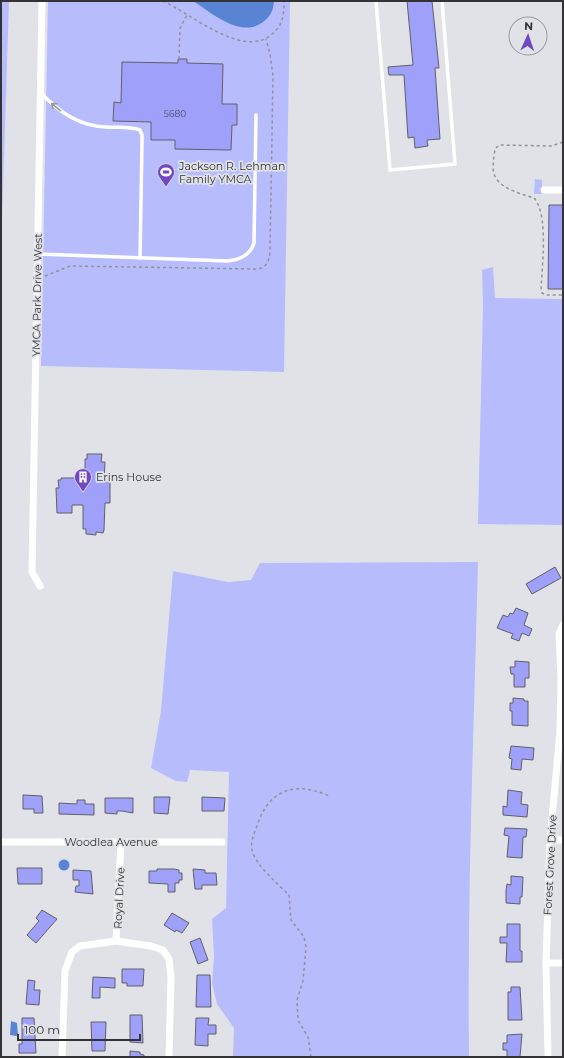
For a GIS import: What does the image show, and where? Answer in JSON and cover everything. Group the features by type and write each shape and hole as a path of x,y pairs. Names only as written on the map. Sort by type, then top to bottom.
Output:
{"street":[{"name":"YMCA Park Drive West","path":"40,586 32,572 42,1"},
{"path":"544,190 563,190"},
{"name":"Forest Grove Drive","path":"548,1057 546,963 550,840 560,731 561,680 559,634 563,625"},
{"path":"550,840 563,840"},
{"name":"Woodlea Avenue","path":"1,842 222,842"},
{"name":"Royal Drive","path":"121,842 116,941 151,946 163,950 169,959 171,978 169,1057"},
{"path":"62,1057 65,971 72,952 80,946 116,941"},
{"path":"546,963 563,963"}],"lane":[{"path":"376,1 390,170 455,164 442,1"},
{"path":"40,92 56,108 73,119 104,127 133,128 140,130 142,135 140,258"},
{"path":"38,254 236,260 249,253 254,243 256,115"}],"path":[{"path":"163,1 220,33 232,38 251,41 266,39 277,29 282,20 284,1"},
{"path":"179,59 180,28 187,14"},
{"path":"44,276 70,266 261,269 267,264 270,252 273,110 272,63 266,39"},
{"path":"563,142 552,146 499,145 495,149 494,157 494,175 500,183 507,188 534,198 538,202 542,220 542,271 540,288 542,293 546,295 563,295"},
{"path":"311,1057 308,1036 298,1020 297,1000 306,959 304,937 291,920 289,895 259,865 252,850 252,837 261,814 277,794 290,789 317,791 329,796"}],"shaded area":[{"path":"1,1 9,1 1,252"},
{"name":"Jackson R. Lehman Family YMCA","path":"48,1 290,1 284,372 41,366"},
{"path":"193,1 274,1 271,13 266,20 254,26 245,28 227,22"},
{"path":"535,179 542,180 542,194 534,194"},
{"path":"493,267 495,298 563,299 563,525 478,524 483,304 482,270"},
{"path":"478,562 470,871 469,1057 233,1057 234,1028 217,1004 212,983 214,956 212,919 226,908 229,772 190,770 187,782 176,781 151,768 161,711 173,571 228,582 251,580 260,563"},
{"path":"62,860 66,860 68,861 68,869 62,870 59,867 59,863"},
{"path":"11,1021 17,1023 18,1035 16,1036 10,1035"}],"building":[{"path":"407,1 432,1 439,68 435,68 440,139 427,140 428,146 415,148 414,137 408,138 404,75 389,75 388,67 413,65"},
{"path":"178,59 187,59 187,63 223,64 222,104 237,104 237,125 232,125 231,150 175,149 175,140 151,140 151,122 113,121 114,102 121,103 122,62 178,63"},
{"path":"549,205 563,205 563,289 548,289"},
{"name":"Erins House","path":"87,454 102,454 101,462 105,462 104,482 110,482 110,503 105,503 104,530 103,533 96,532 96,535 86,534 86,529 83,529 83,505 72,505 72,513 57,513 56,488 59,488 58,480 61,480 61,478 85,478 85,459 87,459"},
{"path":"555,567 561,578 532,594 526,584"},
{"path":"516,608 528,613 524,625 532,629 529,636 522,633 519,641 511,638 513,634 497,628 503,615 508,617 510,613 513,614"},
{"path":"515,661 529,662 529,678 525,678 525,687 514,687 514,674 511,674 510,667 515,667"},
{"path":"513,698 528,701 528,726 512,725 512,711 510,711 510,703 513,703"},
{"path":"511,746 534,748 533,760 522,759 521,770 511,769 512,759 509,758"},
{"path":"508,790 522,792 521,804 528,805 527,817 503,815 503,806 507,807"},
{"path":"23,795 42,796 43,813 34,813 34,809 23,809"},
{"path":"154,797 170,797 168,814 154,813"},
{"path":"202,797 225,798 224,811 202,811"},
{"path":"105,798 133,798 133,813 117,811 117,814 105,813"},
{"path":"77,800 85,800 85,804 94,804 94,815 59,814 59,803 77,804"},
{"path":"505,828 527,829 526,837 523,837 522,858 507,857 509,836 504,835"},
{"path":"17,868 42,868 42,884 18,884"},
{"path":"157,869 174,869 179,870 179,873 182,873 182,880 179,880 179,883 175,883 175,892 168,892 168,884 149,883 149,871 157,871"},
{"path":"193,869 205,870 205,873 216,873 217,885 202,885 202,889 195,889"},
{"path":"73,870 91,871 93,894 75,892 76,886 79,886 79,880 73,880"},
{"path":"511,876 523,877 522,897 520,897 520,904 506,903 507,884 511,885"},
{"path":"42,910 57,919 36,943 27,935 39,921 36,918"},
{"path":"172,913 189,923 182,933 176,930 175,932 164,925"},
{"path":"507,924 520,924 520,951 522,951 522,962 506,962 507,943 500,943 500,937 507,937"},
{"path":"200,938 208,960 198,964 190,942"},
{"path":"122,969 144,969 143,986 127,986 127,983 122,983"},
{"path":"197,975 210,975 211,1007 196,1007"},
{"path":"93,977 115,978 115,988 100,987 100,998 92,998"},
{"path":"28,980 35,981 34,990 40,990 39,1005 26,1004"},
{"path":"511,987 520,987 522,1020 508,1020 508,992 511,992"},
{"path":"130,1015 142,1015 143,1043 130,1042"},
{"path":"22,1018 34,1018 36,1053 19,1053 19,1044 22,1044"},
{"path":"196,1018 209,1018 208,1025 216,1025 216,1034 208,1034 208,1046 195,1045"},
{"path":"91,1022 106,1022 105,1051 92,1051"},
{"path":"522,1034 520,1057 507,1057 507,1050 503,1050 503,1043 507,1043 507,1035"},
{"path":"130,1051 140,1052 140,1054 144,1055 144,1057 130,1057"}],"place":[{"name":"Jackson R. Lehman Family YMCA","path":"166,187"},
{"name":"Erins House","path":"83,492"}]}
